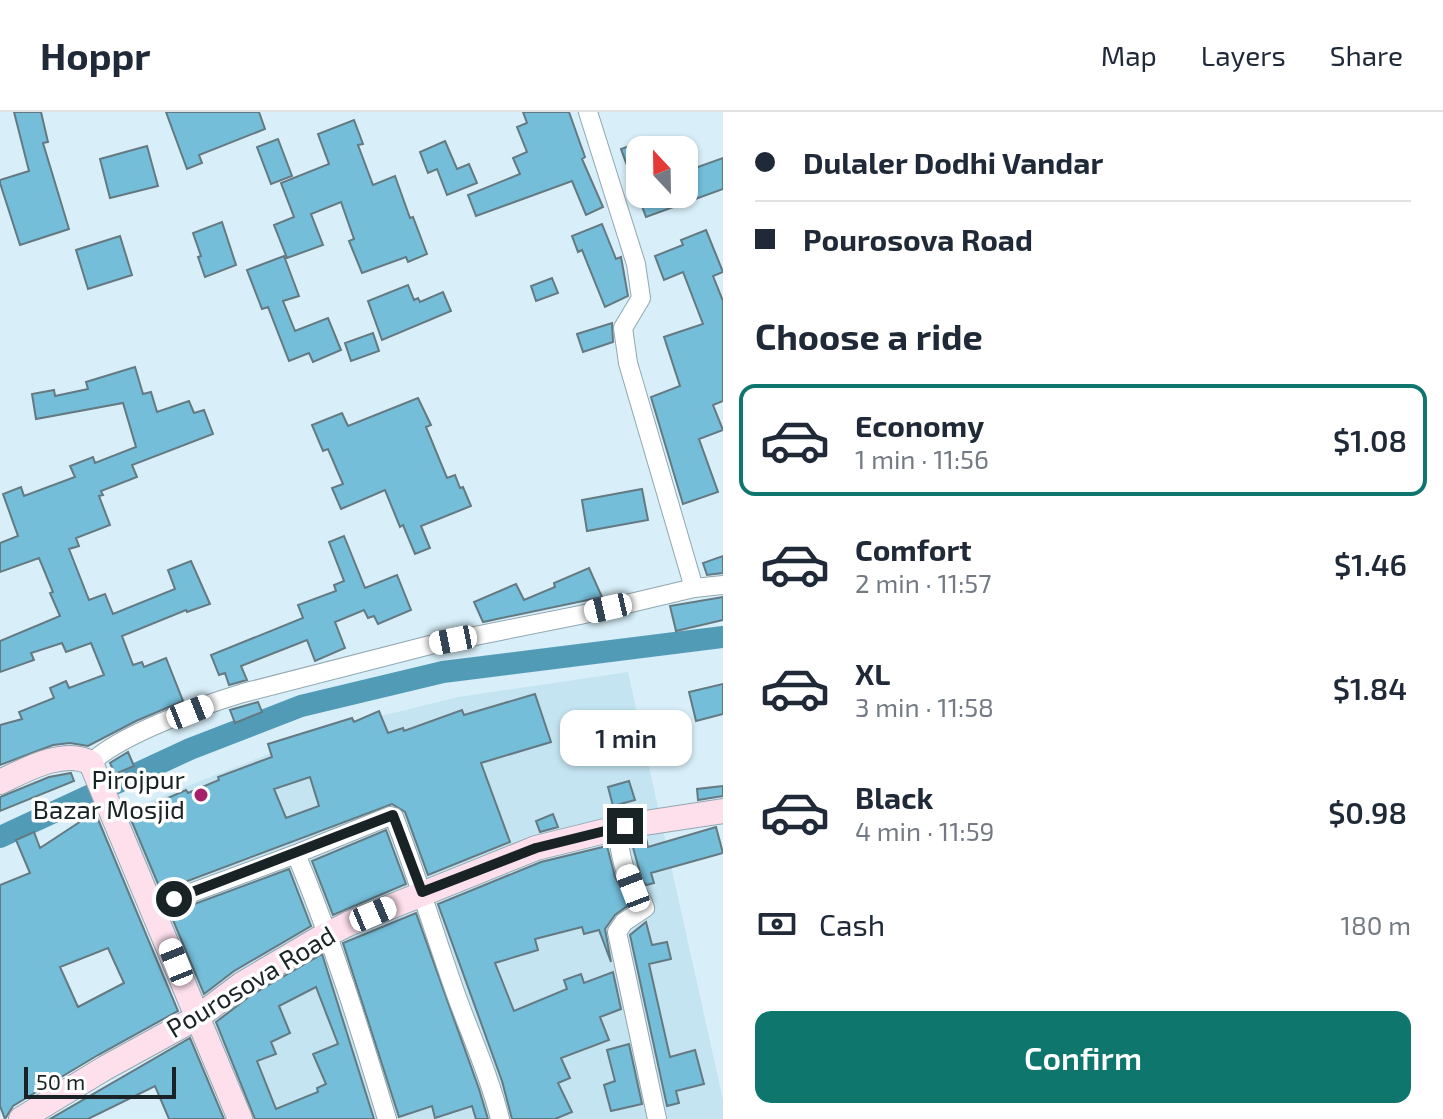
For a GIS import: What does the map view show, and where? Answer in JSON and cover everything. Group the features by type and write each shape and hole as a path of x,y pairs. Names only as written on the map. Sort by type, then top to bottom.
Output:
{"street":[{"path":"588,112 636,264 641,298 623,328 628,363 694,588"},
{"path":"91,763 103,750 214,702 243,693 430,645 694,588 723,585"},
{"path":"0,782 59,759 80,757 91,763 240,1119"},
{"name":"Pourosova Road","path":"21,1119 198,1017 242,984 328,934 422,892 536,848 618,827 723,811"},
{"path":"153,907 393,815 500,1119"},
{"path":"618,827 627,872 645,908 624,922 617,932 657,1119"},
{"path":"296,854 328,934 367,1047 387,1119"}],"shaded area":[{"path":"628,672 723,1100 723,1119 248,1119 122,812 337,727 458,697"}],"building":[{"path":"14,112 41,112 48,142 43,143 69,229 20,245 0,183 0,180 29,171"},
{"path":"166,112 259,112 265,129 199,155 202,163 187,169"},
{"path":"523,112 569,112 585,157 582,159 603,207 586,215 572,181 476,216 468,195 520,174 513,158 527,152 517,127 527,123"},
{"path":"354,120 363,144 358,145 373,185 395,176 427,254 408,262 406,257 362,273 349,241 354,239 341,202 311,214 323,245 287,258 274,225 294,217 281,183 329,164 318,134"},
{"path":"278,139 292,176 271,184 257,147"},
{"path":"445,141 457,169 469,164 477,183 447,195 437,169 428,173 420,152"},
{"path":"147,146 158,186 110,198 100,159"},
{"path":"723,158 723,189 698,198 698,167"},
{"path":"643,208 671,208 646,217"},
{"path":"222,222 236,265 205,277 193,233"},
{"path":"602,224 616,259 621,257 628,296 605,307 582,250 578,252 572,236"},
{"path":"706,230 723,272 713,276 723,301 723,401 713,405 723,430 699,439 718,492 683,504 651,397 680,386 664,337 703,324 683,272 664,280 655,256 683,245 681,240"},
{"path":"120,236 132,275 88,289 76,250"},
{"path":"284,256 299,296 283,301 295,331 328,318 341,350 313,362 309,353 289,361 268,307 262,309 247,270"},
{"path":"552,278 558,293 536,301 531,286"},
{"path":"408,285 414,300 418,298 420,302 443,292 451,311 382,340 368,301"},
{"path":"612,323 613,342 583,352 577,334"},
{"path":"373,333 379,351 351,361 345,343"},
{"path":"135,367 143,394 151,392 157,412 189,401 194,413 204,410 213,434 132,465 137,477 101,491 103,495 99,496 110,525 76,538 79,546 69,549 89,600 105,594 113,614 175,589 168,570 191,561 210,604 186,610 122,636 133,665 142,662 144,667 166,658 183,701 88,746 70,743 53,745 0,765 0,725 22,719 19,712 54,698 50,688 66,681 69,688 104,675 91,643 66,652 62,643 31,653 34,660 0,672 0,641 60,616 39,558 0,572 0,543 18,536 3,494 21,487 24,496 75,477 70,466 93,457 95,463 136,447 123,403 36,419 32,394 54,390 55,396 88,389 86,382"},
{"path":"418,398 431,425 426,427 447,478 455,475 471,506 421,526 430,548 415,554 385,490 341,509 332,488 343,484 328,449 323,451 312,425 342,413 348,426"},
{"path":"642,489 648,520 587,531 582,500"},
{"path":"344,536 365,588 397,575 411,610 378,624 374,616 368,618 364,610 335,622 345,648 315,661 307,640 241,666 247,680 229,685 225,673 219,675 211,655 303,618 298,605 336,591 334,585 344,581 329,542"},
{"path":"723,556 723,573 707,575 703,563"},
{"path":"589,568 602,597 483,622 474,602 516,584 524,600"},
{"path":"723,597 723,620 676,631 670,606"},
{"path":"723,684 723,714 696,721 689,692"},
{"path":"535,694 551,742 481,763 510,842 428,875 405,812 392,804 161,891 129,815 272,757 268,744 352,718 354,722 379,711 388,733 403,728 404,731 462,710 464,715","holes":["310,777 319,806 286,818 274,789"]},
{"path":"258,702 262,712 235,723 230,710"},
{"path":"128,752 134,766 115,774 110,763"},
{"path":"71,773 74,781 0,811 0,797 49,777"},
{"path":"629,781 635,800 613,806 608,787"},
{"path":"723,786 723,796 698,800 697,789"},
{"path":"95,812 178,1011 13,1106 5,1119 0,1106 0,885 30,873 16,840 34,832 40,848","holes":["108,948 124,983 78,1007 60,967"]},
{"path":"553,814 558,827 540,832 536,821"},
{"path":"716,827 723,853 651,873 654,883 646,885 642,880 631,840 646,838 648,847"},
{"path":"386,830 406,884 333,915 312,861"},
{"path":"607,846 615,877 630,904 615,915 605,929 611,962 599,930 584,934 582,927 535,939 538,950 495,963 514,1011 567,989 564,980 581,974 584,983 613,972 621,1009 600,1017 609,1040 561,1058 570,1078 558,1083 572,1112 555,1119 512,1119 502,1081 438,904 541,862"},
{"path":"289,869 311,926 234,971 204,994 170,913"},
{"path":"416,913 488,1119 476,1119 472,1106 435,1118 432,1106 399,1117 343,943"},
{"path":"646,922 652,945 667,942 671,959 649,964 670,1057 695,1050 704,1084 676,1091 679,1103 667,1106 630,935"},
{"path":"322,954 374,1119 255,1119 216,1022 250,996","holes":["316,987 338,1044 313,1054 326,1084 317,1088 318,1092 276,1109 257,1061 276,1054 271,1042 290,1033 279,1006"]},
{"path":"190,1038 224,1119 169,1119 155,1086 88,1119 50,1119"},
{"path":"629,1044 642,1104 611,1111 604,1085 615,1081 607,1050"}],"waterway":[{"path":"0,837 190,749 301,706 443,672 723,637"}],"place":[{"name":"Pirojpur Bazar Mosjid","path":"201,795"}],"route":[{"path":"174,899 393,815 422,892 536,848 625,826"}]}
